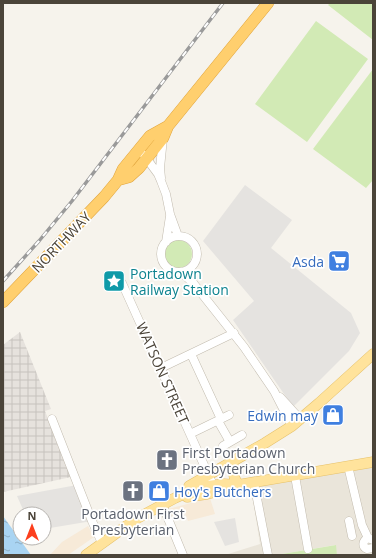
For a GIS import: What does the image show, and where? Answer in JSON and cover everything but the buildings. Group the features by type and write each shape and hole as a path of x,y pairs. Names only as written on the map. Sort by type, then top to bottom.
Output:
{"highway":[{"name":"NORTHWAY","path":"118,180 129,177 139,168 163,138 168,126 268,3"},
{"name":"NORTHWAY","path":"3,302 104,197 118,180 123,169 150,136 168,126"}],"main road":[{"path":"207,494 211,480 240,457 271,440 292,426 373,354"},
{"path":"175,498 184,489 211,480 233,466 240,457"},
{"path":"211,480 239,485 373,462"},
{"path":"233,466 234,476 239,485"},
{"path":"86,555 136,520 175,498 229,490 239,485"}],"street":[{"path":"161,181 160,168 163,138"},
{"path":"138,150 147,157 161,181 169,203 170,214 166,242 161,251 162,262 169,270 174,272 185,271 191,267 197,257 195,246 188,239 178,236 169,239 166,242"},
{"path":"170,214 178,236"},
{"path":"191,267 194,284"},
{"path":"181,272 194,284 234,333 274,391 292,426"},
{"name":"WATSON STREET","path":"122,283 211,480"},
{"path":"161,368 234,333"},
{"path":"191,354 220,420 226,444 242,435"},
{"path":"274,391 300,419"},
{"path":"190,434 229,415"},
{"path":"52,419 89,514 102,543"},
{"path":"348,466 362,526 370,539 364,540 363,546 367,550 372,550"},
{"path":"295,476 308,549"},
{"path":"254,483 268,555"},
{"path":"162,504 183,555"},
{"path":"350,529 362,526"}],"shaded area":[{"path":"245,185 292,220 271,248 351,313 360,333 349,351 293,407 233,320 254,301 203,241"},
{"path":"20,332 51,409 45,411 71,477 3,492 3,345"},
{"path":"373,467 373,555 337,555 335,545 276,555 225,555 260,544 251,487"},
{"path":"77,485 92,521 52,528 52,506 21,506 17,496"},
{"path":"210,498 215,514 188,521 185,513 172,518 168,509"},
{"path":"235,518 239,542 225,546 214,522"},
{"path":"88,526 94,537 68,555 50,555 62,542"}],"green space":[{"path":"330,3 373,3 373,40 328,5"},
{"path":"316,21 368,59 307,142 255,104"},
{"path":"373,69 373,180 366,188 313,149"},
{"path":"178,240 188,244 192,254 188,264 178,268 168,264 164,254 168,244"},
{"path":"336,545 337,555 276,555"}],"water":[{"path":"3,516 12,529 12,546 25,546 31,555 3,555"}],"railway":[{"path":"3,281 72,201 223,3"}],"place":[{"name":"Asda","path":"339,261"},
{"name":"Portadown Railway Station","path":"114,281"},
{"name":"Edwin may","path":"333,415"},
{"name":"First Portadown Presbyterian Church","path":"167,460"},
{"name":"Portadown First Presbyterian","path":"133,491"},
{"name":"Hoy's Butchers","path":"159,491"}]}
